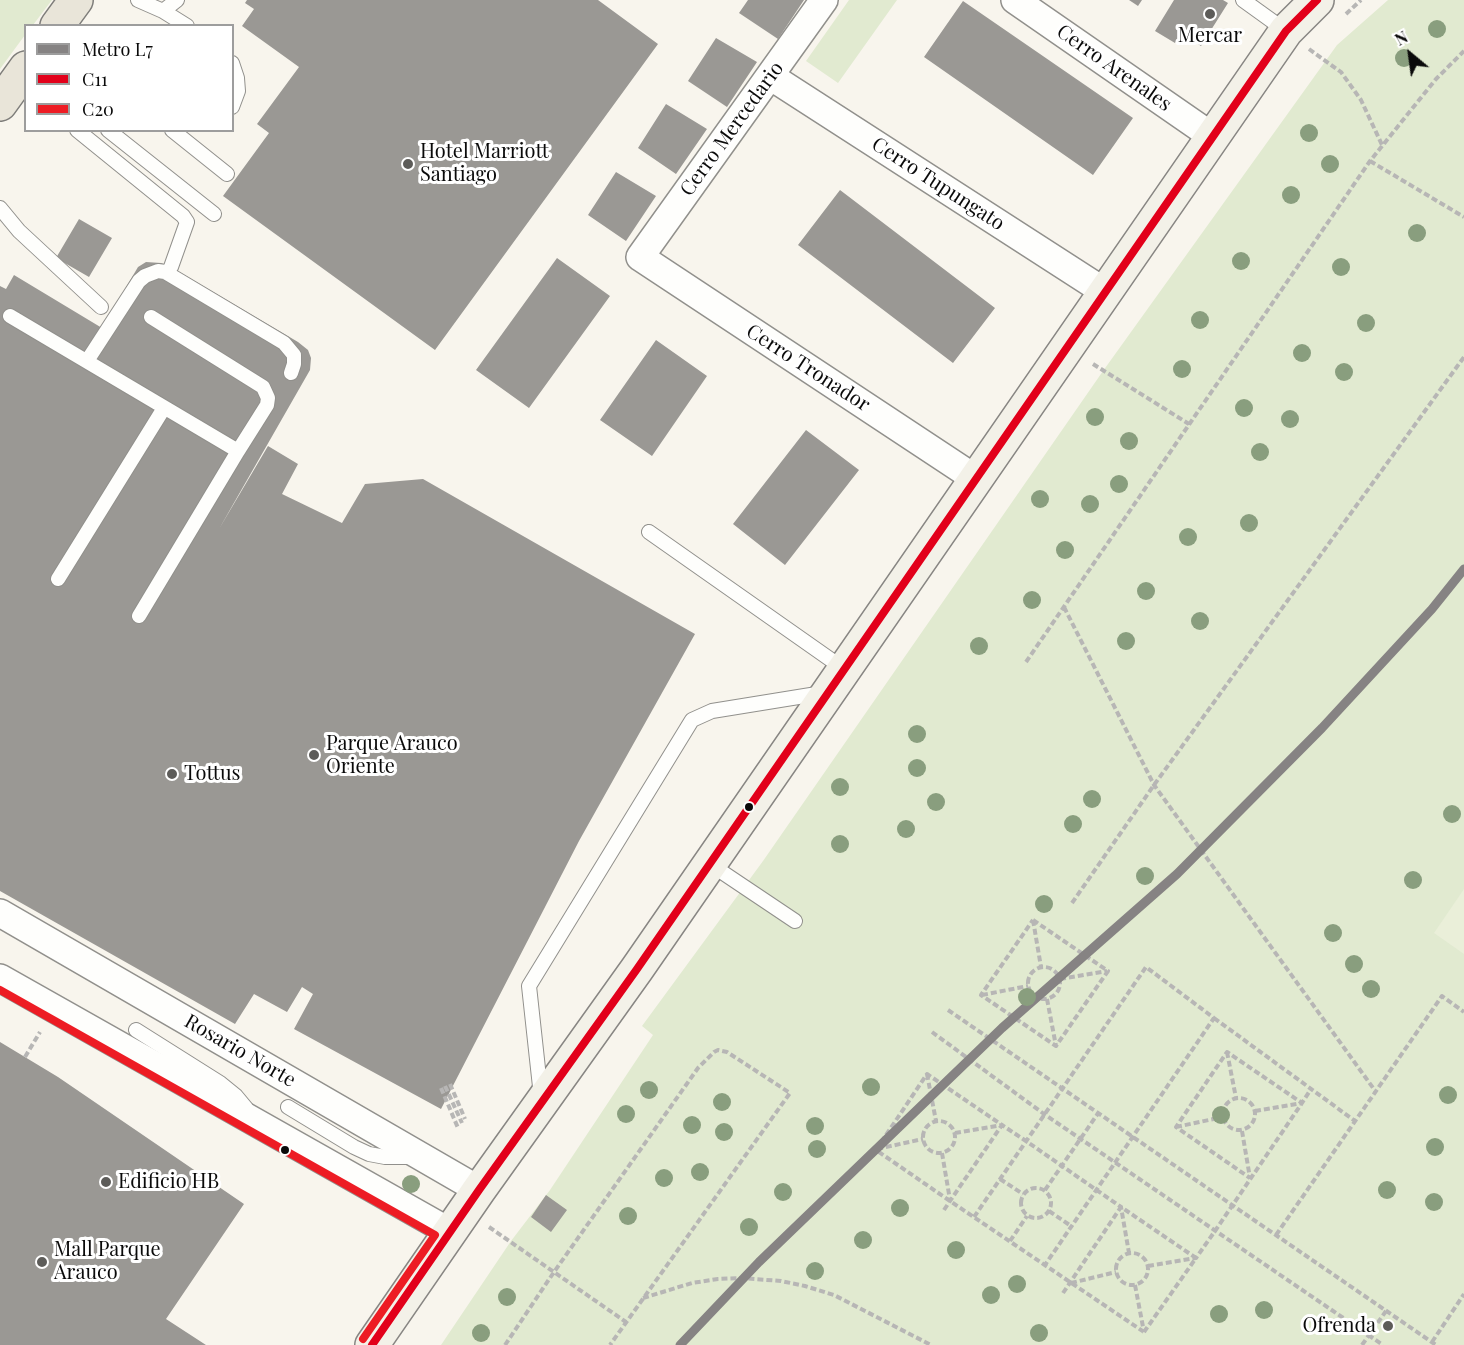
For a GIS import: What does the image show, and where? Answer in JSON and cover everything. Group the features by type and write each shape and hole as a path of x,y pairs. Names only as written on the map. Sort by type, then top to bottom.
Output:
{"main road":[{"path":"58,24 76,0"}],"street":[{"name":"Cerro Mercedario","path":"640,257 824,0"},
{"name":"Cerro Arenales","path":"1015,0 1214,136"},
{"path":"372,1345 710,864 1286,31 1317,0"},
{"name":"Cerro Tupungato","path":"770,76 1106,292"},
{"name":"Cerro Tronador","path":"640,257 976,479"},
{"name":"Rosario Norte","path":"0,913 425,1158 465,1211"},
{"path":"0,978 257,1123 465,1211"}],"lane":[{"path":"138,0 163,11 184,24"},
{"path":"163,11 177,0"},
{"path":"1243,0 1286,31"},
{"path":"234,69 238,91 234,101"},
{"path":"79,132 183,216 187,222 171,267"},
{"path":"111,132 214,214"},
{"path":"174,132 226,174"},
{"path":"0,208 19,231 101,307"},
{"path":"87,361 140,281 145,276 158,271 165,272 284,343 294,356 291,373"},
{"path":"10,315 238,451"},
{"path":"139,616 267,405 268,398 263,387 151,317"},
{"path":"58,579 164,408"},
{"path":"649,532 836,681"},
{"path":"542,1102 529,986 692,720 712,711 836,681"},
{"path":"710,864 795,921"},
{"path":"136,1030 220,1083 236,1096 257,1123"},
{"path":"288,1107 369,1154 385,1157 425,1158"}],"path":[{"path":"1286,31 1341,72 1361,100 1383,147"},
{"path":"1026,662 1370,161 1436,79 1464,51"},
{"path":"1370,161 1464,218"},
{"path":"1068,347 1116,380 1189,424"},
{"path":"1072,903 1154,785 1464,357"},
{"path":"1064,607 1154,785 1376,1092"},
{"path":"1033,920 1041,967"},
{"path":"1033,920 1108,971"},
{"path":"981,995 1033,920"},
{"path":"1041,967 1056,970 1060,979 1056,994 1047,999 1035,996 1028,986 1030,974 1041,967"},
{"path":"974,1217 1146,967 1356,1120"},
{"path":"1060,979 1108,971"},
{"path":"1056,1047 1108,971"},
{"path":"981,995 1028,986"},
{"path":"981,995 1056,1047"},
{"path":"1276,1235 1442,996 1464,1012"},
{"path":"1047,999 1056,1047"},
{"path":"948,1010 1434,1344 1464,1294"},
{"path":"1045,1265 1214,1018"},
{"path":"932,1032 1080,1139 1383,1345"},
{"path":"505,1345 698,1068 710,1054 722,1050 790,1093 610,1345"},
{"path":"1227,1052 1302,1103"},
{"path":"1227,1052 1236,1098"},
{"path":"1176,1127 1227,1052"},
{"path":"927,1074 936,1121"},
{"path":"927,1074 1196,1257"},
{"path":"876,1150 927,1074"},
{"path":"445,1086 465,1119"},
{"path":"445,1086 462,1124"},
{"path":"445,1086 458,1128"},
{"path":"1144,1332 1311,1089"},
{"path":"1236,1098 1246,1099 1255,1111 1254,1121 1242,1131 1230,1128 1223,1117 1225,1105 1236,1098"},
{"path":"1255,1111 1302,1103"},
{"path":"1045,1190 1099,1112"},
{"path":"1176,1127 1223,1117"},
{"path":"936,1121 950,1124 955,1133 954,1144 942,1153 930,1150 923,1139 926,1128 936,1121"},
{"path":"955,1133 1002,1125"},
{"path":"944,1210 1002,1125"},
{"path":"1176,1127 1250,1178"},
{"path":"1242,1131 1250,1178"},
{"path":"876,1150 923,1139"},
{"path":"876,1150 1144,1332"},
{"path":"942,1153 950,1201"},
{"path":"1000,1179 1023,1194"},
{"path":"1031,1188 1045,1190 1050,1198 1051,1207 1046,1215 1036,1219 1023,1213 1020,1203 1023,1194 1031,1188"},
{"path":"1121,1206 1129,1253"},
{"path":"1063,1293 1121,1206"},
{"path":"465,1211 512,1241 627,1322"},
{"path":"1049,1211 1071,1226"},
{"path":"1010,1241 1027,1216"},
{"path":"1134,1252 1144,1257 1149,1266 1148,1275 1136,1286 1123,1282 1116,1272 1119,1260 1134,1252"},
{"path":"1149,1266 1196,1257"},
{"path":"1071,1283 1116,1272"},
{"path":"643,1298 718,1279 750,1278 782,1281 834,1295 932,1345"},
{"path":"1136,1286 1144,1332"},
{"path":"1362,1345 1386,1311"}],"green space":[{"path":"0,0 52,0 34,24 24,24 24,36 0,69"},
{"path":"849,0 897,0 838,83 806,61"},
{"path":"1388,0 1464,0 1464,1345 441,1345 511,1241 550,1190 653,1035 642,1026 763,861 1103,371 1337,45"},
{"path":"1464,889 1464,954 1434,933"}],"building":[{"name":"Hotel Marriott Santiago","path":"247,0 598,0 658,44 435,350 223,196 269,133 257,124 299,67 242,26 254,9 245,3"},
{"path":"748,0 804,0 778,39 739,13"},
{"path":"1129,0 1142,0 1138,6"},
{"path":"1174,0 1223,0 1228,3 1201,46 1181,33 1175,43 1155,31"},
{"path":"963,1 1133,118 1093,175 924,57"},
{"path":"716,38 757,62 727,107 688,81"},
{"path":"666,104 707,129 676,174 638,148"},
{"path":"616,172 656,196 626,241 588,215"},
{"path":"840,190 995,308 953,363 798,245"},
{"path":"79,219 112,238 89,277 56,258"},
{"path":"557,258 610,296 529,408 476,370"},
{"name":"Parque Arauco Oriente","path":"146,262 161,263 171,267 298,342 308,350 311,358 310,370 219,529 268,446 298,464 282,494 342,523 365,484 423,479 695,634 579,841 441,1109 294,1029 313,994 302,987 287,1012 254,994 235,1024 0,891 0,286 6,289 14,275 102,328 138,267"},
{"path":"656,340 707,376 652,456 600,420"},
{"path":"806,430 859,470 785,565 733,524"},
{"name":"Edificio HB","path":"0,1042 58,1077 244,1204 166,1319 206,1345 0,1345"},
{"path":"546,1195 567,1210 551,1232 531,1217"}],"metro line":[{"name":"L7","path":"680,1345 759,1262 1002,1028 1177,874 1322,728 1432,609 1464,569"}],"transit line":[{"name":"C11","path":"372,1345 479,1190 637,969 1286,31 1317,0"},
{"name":"C20","path":"0,990 435,1235 363,1339"}],"place":[{"name":"Mercar","path":"1210,14"},
{"name":"Hotel Marriott Santiago","path":"408,164"},
{"name":"Parque Arauco Oriente","path":"314,755"},
{"name":"Tottus","path":"172,774"},
{"name":"Edificio HB","path":"106,1182"},
{"name":"Mall Parque Arauco","path":"42,1262"},
{"name":"Ofrenda","path":"1388,1326"}]}
